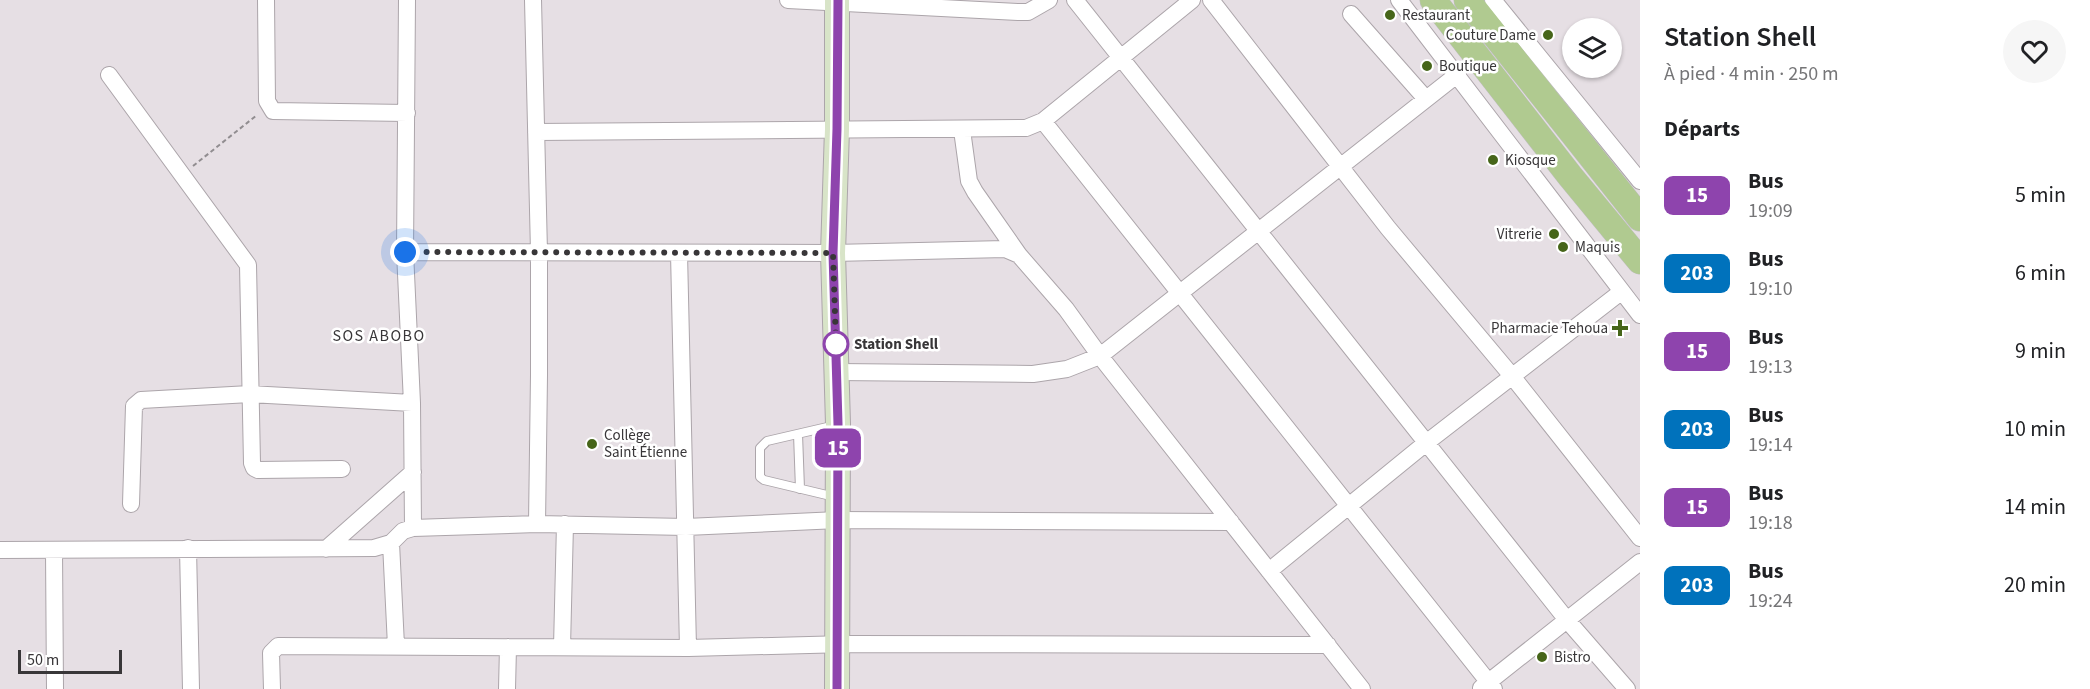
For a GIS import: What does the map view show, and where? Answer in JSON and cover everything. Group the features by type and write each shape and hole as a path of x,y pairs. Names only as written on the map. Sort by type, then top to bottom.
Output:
{"main road":[{"path":"1433,0 1570,176 1640,261"},
{"path":"1467,0 1640,218"}],"street":[{"path":"266,0 268,106 273,111 407,113"},
{"path":"407,0 405,252 412,403 413,528"},
{"path":"533,0 540,375 537,524"},
{"path":"788,0 1018,12 1028,12 1049,0"},
{"path":"1075,0 1567,620 1627,689"},
{"path":"536,132 1026,128 1043,121 1192,0"},
{"path":"1211,0 1388,228 1512,376 1640,538"},
{"path":"1399,0 1458,74 1640,315"},
{"path":"1493,0 1640,181"},
{"path":"837,1 837,129 833,253 838,424 837,689"},
{"path":"1350,14 1426,99"},
{"path":"837,372 1033,374 1067,369 1100,356 1458,74"},
{"path":"109,75 248,265 252,463 254,468 258,470 342,469"},
{"path":"1043,121 1349,504 1488,687 1640,562"},
{"path":"962,129 969,181 1019,255 1066,309 1100,356 1362,689"},
{"path":"405,252 833,253 1005,249 1019,255"},
{"path":"679,253 688,648"},
{"path":"1269,571 1349,504 1621,292"},
{"path":"131,504 134,406 141,400 250,394 412,403"},
{"path":"326,549 413,472"},
{"path":"0,550 374,548 391,543 403,531 413,528 537,524 686,527 838,509 1231,522"},
{"path":"562,648 565,524"},
{"path":"391,543 396,646"},
{"path":"188,548 191,689"},
{"path":"54,550 55,689"},
{"path":"272,689 271,653 278,646 688,648 838,645 1328,645"},
{"path":"507,689 508,647"}],"lane":[{"path":"838,424 767,441 760,447 760,477 800,489 838,509"},
{"path":"798,434 800,489"}],"path":[{"path":"182,175 268,106"}],"bus line":[{"name":"15","path":"837,689 838,424 833,253 838,0"}],"place":[{"name":"Restaurant","path":"1390,15"},
{"name":"Couture Dame","path":"1548,35"},
{"name":"Boutique","path":"1427,66"},
{"name":"Kiosque","path":"1493,160"},
{"name":"Vitrerie","path":"1554,234"},
{"name":"Maquis","path":"1563,247"},
{"name":"Pharmacie Tehoua","path":"1620,328"},
{"name":"Station Shell","path":"836,344"},
{"name":"Collège Saint Étienne","path":"592,444"},
{"name":"Bistro","path":"1542,657"}],"district":[{"name":"SOS ABOBO","path":"379,335"}],"route":[{"path":"405,252 833,253 836,344"}]}
